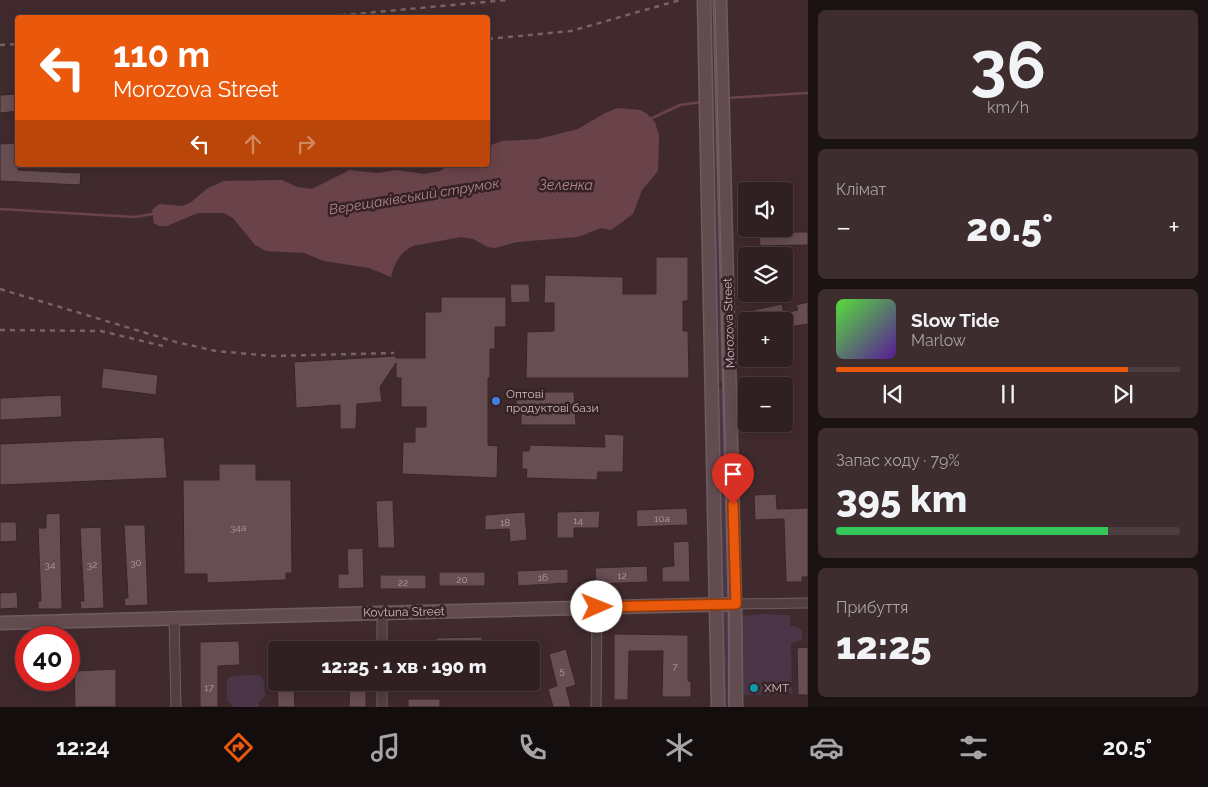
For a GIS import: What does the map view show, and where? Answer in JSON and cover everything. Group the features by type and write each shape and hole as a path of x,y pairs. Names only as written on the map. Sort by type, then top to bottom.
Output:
{"main road":[{"name":"Morozova Street","path":"704,0 718,707"},
{"name":"Morozova Street","path":"720,0 736,604 736,707"},
{"name":"Kovtuna Street","path":"0,623 174,617 736,604"}],"street":[{"name":"Kovtuna Street","path":"736,604 808,603"},
{"path":"596,707 597,607"},
{"path":"382,613 382,641"},
{"path":"174,617 176,707"},
{"path":"382,691 382,707"}],"shaded area":[{"path":"708,0 718,0 727,383 715,382"},
{"path":"715,388 725,388 732,596 720,596"},
{"path":"720,606 733,606 733,707 720,707"},
{"path":"761,614 790,615 790,626 795,626 802,630 802,640 791,643 792,694 743,695 741,616"},
{"path":"259,675 264,680 265,697 259,702 259,707 234,707 227,700 227,680 232,676"}],"water":[{"name":"Зеленка","path":"618,108 640,110 655,122 659,136 658,171 642,190 633,214 611,230 601,228 578,237 517,242 495,248 488,247 473,239 461,237 413,246 398,259 391,277 369,268 324,261 304,253 266,251 255,245 233,218 224,213 198,213 167,226 159,226 154,223 152,210 159,204 182,206 190,203 208,188 224,181 282,180 297,187 312,189 350,170 377,173 397,170 424,174 440,171 447,167 490,167 490,145 502,141 538,139 578,129 605,113"}],"building":[{"path":"15,94 15,111 0,113 0,95"},
{"path":"15,143 15,167 18,167 18,170 81,173 80,185 0,181 0,144"},
{"path":"793,232 808,232 808,245 760,246 759,237 793,237"},
{"path":"656,257 688,257 688,301 683,301 683,331 688,331 689,378 526,378 527,332 554,331 554,303 544,303 545,275 623,277 623,294 656,294"},
{"path":"510,284 529,284 530,302 511,303"},
{"path":"441,297 506,297 506,327 495,327 495,349 490,349 490,378 488,378 488,445 498,446 497,478 402,474 403,442 415,442 415,427 426,427 426,407 401,407 401,378 396,378 396,363 380,387 382,402 357,404 356,429 340,429 340,405 296,408 294,362 396,356 396,358 425,358 425,312 441,312"},
{"path":"808,302 808,324 793,326 793,312 789,312 798,310 796,305"},
{"path":"782,304 784,312 745,312"},
{"path":"103,368 158,375 156,395 101,388"},
{"path":"516,392 574,392 576,425 521,425 521,407 516,407"},
{"path":"61,395 62,417 0,420 0,398"},
{"path":"604,434 624,435 623,472 598,472 597,480 526,478 527,469 522,469 522,451 529,451 530,445 605,447"},
{"path":"164,437 167,478 0,485 0,444"},
{"path":"219,464 256,464 256,480 291,480 292,573 286,573 286,580 207,583 207,574 184,574 183,480 219,480"},
{"path":"776,494 777,509 808,508 808,577 802,577 802,582 786,582 784,519 755,520 754,495"},
{"path":"393,500 395,548 378,548 376,501"},
{"path":"687,508 688,525 637,527 636,510"},
{"path":"600,511 599,528 574,528 574,538 557,538 557,512"},
{"path":"525,512 527,540 510,542 509,529 485,530 485,515"},
{"path":"60,513 62,609 38,609 38,601 41,601 38,528 46,528 46,514"},
{"path":"0,522 16,522 17,541 0,542"},
{"path":"124,525 145,525 148,605 125,606 124,598 128,598"},
{"path":"101,527 104,608 81,609 80,601 84,601 80,528"},
{"path":"689,541 690,582 662,582 662,567 674,566 673,542"},
{"path":"363,548 364,588 338,589 338,574 348,574 347,549"},
{"path":"647,566 648,582 596,584 595,568"},
{"path":"568,569 568,583 518,586 517,571"},
{"path":"439,572 485,572 485,586 439,586"},
{"path":"380,575 426,575 426,589 380,589"},
{"path":"17,592 18,608 0,609 0,593"},
{"path":"614,634 688,635 688,681 691,681 691,697 662,697 663,651 629,651 628,700 614,700"},
{"path":"482,637 482,641 436,641 436,638"},
{"path":"239,641 240,665 218,666 218,707 200,707 200,642"},
{"path":"808,647 808,695 798,695 797,648"},
{"path":"566,649 576,685 566,688 571,707 553,707 548,689 557,686 549,654"},
{"path":"116,669 116,707 75,707 75,691 80,691 80,671"},
{"path":"277,691 294,691 295,707 278,707"},
{"path":"350,691 366,691 366,707 349,707"},
{"path":"408,699 440,699 440,707 408,707"}],"waterway":[{"name":"Верещаківський струмок","path":"727,98 808,93"},
{"name":"Верещаківський струмок","path":"650,119 680,105 701,102"},
{"name":"Верещаківський струмок","path":"0,209 134,217 153,214"}],"tram line":[{"path":"715,0 729,604 729,707"}],"railway":[{"path":"344,15 507,0"},
{"path":"490,39 571,31 680,0"},
{"path":"0,45 15,44"},
{"path":"0,289 176,342 216,351 272,356 394,353"},
{"path":"0,330 101,331 163,346"}],"place":[{"name":"Оптові продуктові бази","path":"496,401"},
{"name":"ХМТ","path":"754,688"}],"route":[{"path":"597,607 736,604 733,504"}]}
